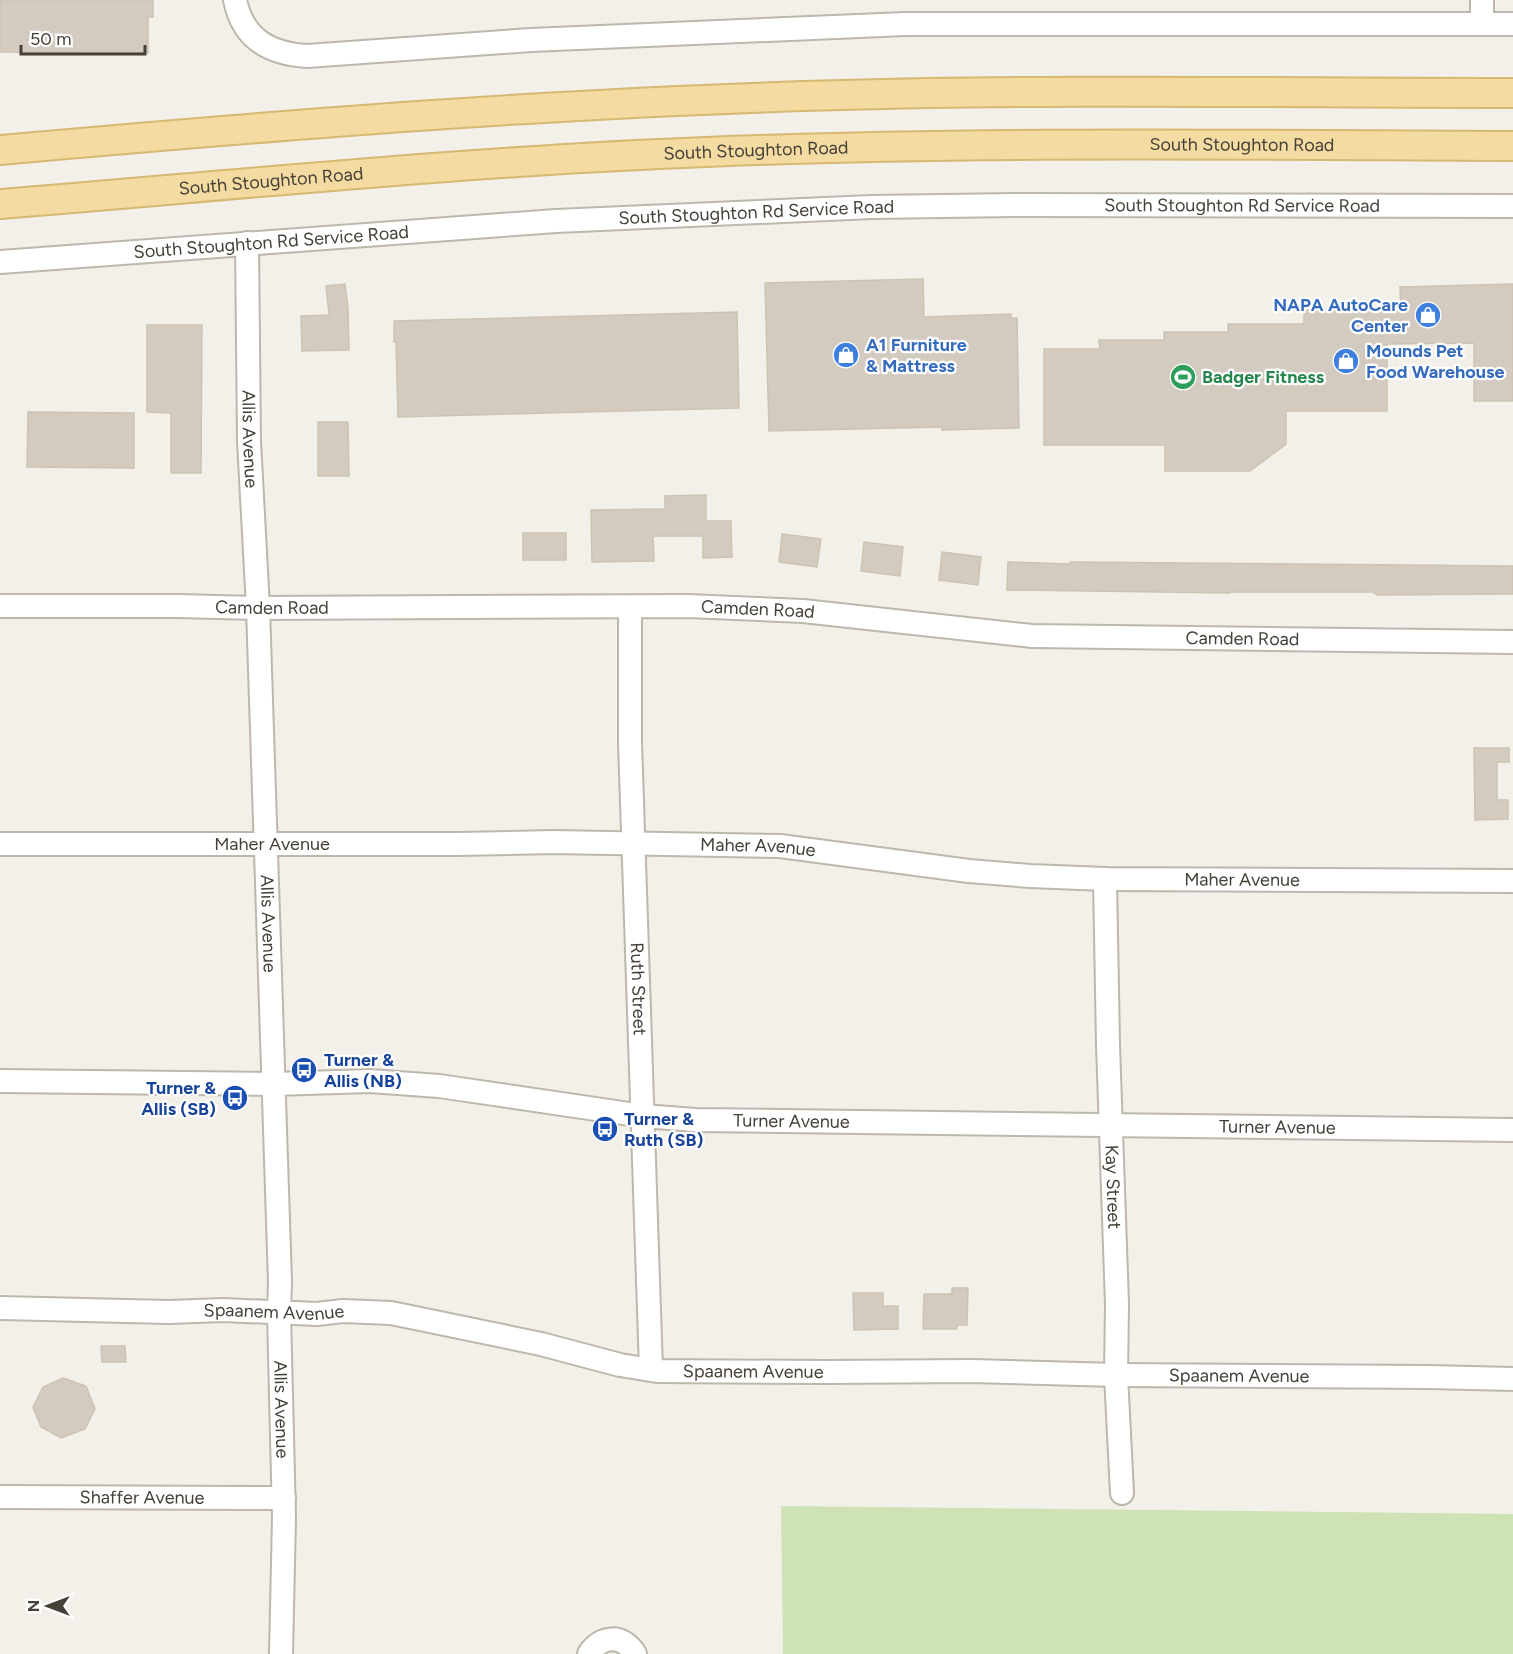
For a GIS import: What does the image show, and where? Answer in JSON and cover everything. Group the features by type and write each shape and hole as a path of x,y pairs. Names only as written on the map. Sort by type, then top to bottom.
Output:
{"main road":[{"path":"0,150 509,110 677,101 1022,92 1513,93"},
{"path":"0,164 132,152 181,134"},
{"name":"South Stoughton Road","path":"0,204 542,161 705,152 956,145 1513,146"}],"street":[{"path":"235,0 241,21 266,47 280,53 308,56 531,40 894,25 1513,24"},
{"path":"1482,0 1482,24"},
{"name":"South Stoughton Rd Service Road","path":"0,262 556,221 872,207 1513,206"},
{"name":"Allis Avenue","path":"247,243 249,441 258,608 280,1282 284,1498 281,1654"},
{"name":"Camden Road","path":"0,606 258,608 688,606 803,611 1043,637 1513,642"},
{"name":"Ruth Street","path":"630,607 630,742 651,1370"},
{"name":"Maher Avenue","path":"0,844 633,843 780,846 969,872 1105,879 1513,880"},
{"name":"Kay Street","path":"1105,879 1117,1304 1116,1375 1122,1493"},
{"name":"Turner Avenue","path":"0,1081 274,1084 361,1081 439,1086 643,1116 749,1121 1513,1130"},
{"name":"Spaanem Avenue","path":"0,1308 391,1312 540,1344 620,1365 651,1370 972,1371 1116,1375 1513,1379"},
{"name":"Shaffer Avenue","path":"0,1497 284,1498"},
{"path":"589,1654 595,1644 603,1640 611,1640 622,1641 635,1654"}],"green space":[{"path":"781,1506 1513,1514 1513,1654 783,1654"}],"building":[{"path":"0,0 153,0 153,17 148,17 148,53 0,52"},
{"name":"A1 Furniture & Mattress","path":"923,279 924,317 1011,314 1011,318 1017,318 1019,428 942,430 942,427 769,431 765,283"},
{"path":"345,284 349,350 302,351 301,316 329,315 326,286"},
{"path":"1513,284 1513,401 1474,401 1474,343 1387,344 1387,411 1286,411 1286,444 1250,471 1165,471 1165,445 1044,445 1044,349 1100,349 1099,340 1164,340 1164,332 1228,332 1228,324 1304,324 1304,310 1401,310 1400,287"},
{"path":"737,312 739,408 398,417 394,321"},
{"path":"147,325 202,325 201,473 171,473 171,413 147,412"},
{"path":"28,412 134,413 134,468 27,467"},
{"path":"318,422 348,422 349,476 318,476"},
{"path":"706,495 706,521 731,521 732,557 703,558 703,536 653,536 654,561 592,562 591,510 665,509 665,496"},
{"path":"523,533 566,533 566,560 523,560"},
{"path":"782,534 821,539 817,567 779,562"},
{"path":"864,542 903,547 900,576 861,571"},
{"path":"942,552 981,557 978,585 939,580"},
{"path":"1008,562 1513,566 1513,594 1377,595 1373,592 1007,590"},
{"path":"1474,748 1509,748 1509,762 1497,762 1497,800 1508,800 1508,819 1475,820"},
{"path":"952,1288 968,1288 967,1325 957,1325 957,1329 923,1329 924,1294 952,1294"},
{"path":"853,1293 883,1293 883,1306 898,1306 898,1329 854,1330"},
{"path":"101,1346 125,1346 126,1362 102,1362"},
{"path":"63,1378 86,1386 95,1409 85,1429 61,1438 41,1427 33,1407 43,1387"}],"place":[{"name":"NAPA AutoCare Center","path":"1428,315"},
{"name":"A1 Furniture & Mattress","path":"846,355"},
{"name":"Mounds Pet Food Warehouse","path":"1346,361"},
{"name":"Badger Fitness","path":"1183,377"},
{"name":"Turner & Allis (NB)","path":"304,1070"},
{"name":"Turner & Allis (SB)","path":"235,1098"},
{"name":"Turner & Ruth (SB)","path":"605,1129"}]}
